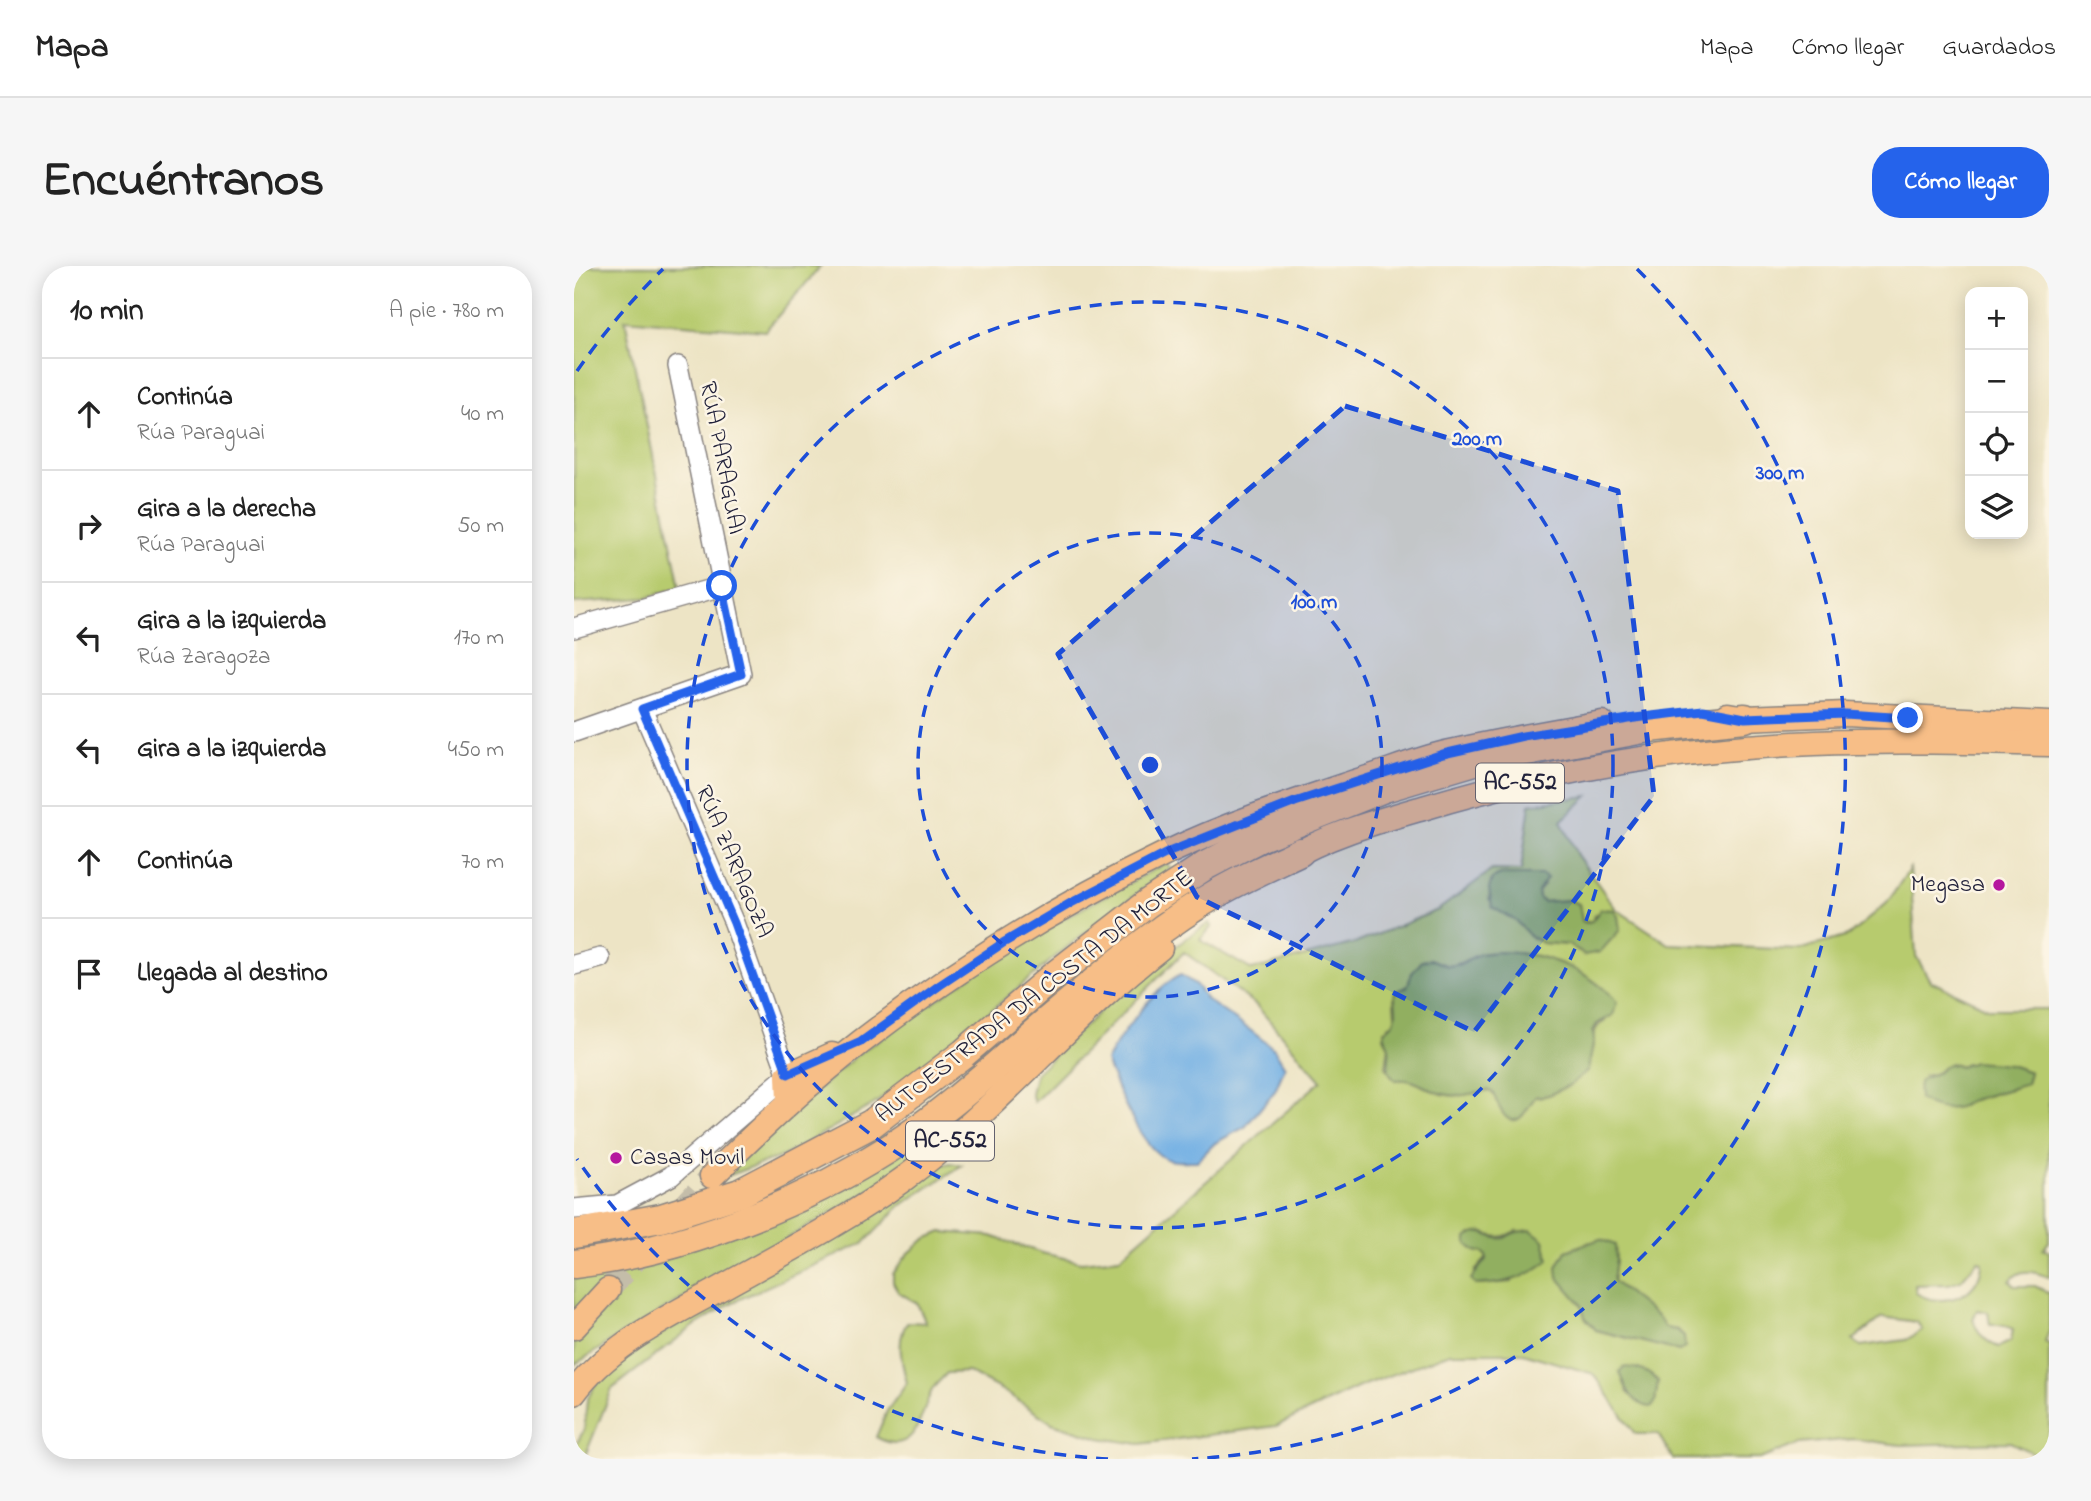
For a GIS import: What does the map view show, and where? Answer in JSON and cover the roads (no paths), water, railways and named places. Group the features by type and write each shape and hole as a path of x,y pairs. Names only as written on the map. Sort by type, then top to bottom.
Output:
{"highway":[{"name":"AUTOESTRADA DA COSTA DA MORTE","path":"574,1234 661,1218 740,1193 870,1124 964,1053 1050,979 1148,903 1205,866 1261,837 1384,788 1478,760 1648,728 1745,718"},
{"name":"AUTOESTRADA DA COSTA DA MORTE","path":"574,1264 672,1245 759,1215 890,1148 984,1078 1070,1002 1161,932 1219,892 1300,852"}],"main road":[{"name":"AC-552","path":"712,1176 789,1101 861,1042 951,978 1071,903 1169,852 1295,802 1443,754 1523,736 1635,718 1703,710 1745,718 1914,710 2049,711"},
{"name":"AC-552","path":"1845,714 2049,724"},
{"name":"AC-552","path":"574,1393 588,1374 609,1355 677,1312 830,1227 932,1157 1125,975 1221,903 1300,852 1379,821 1463,796 1632,762 1748,747 1884,741 2049,744"},
{"name":"AC-552","path":"1748,747 2049,760"},
{"path":"789,1101 788,1074 861,1042"},
{"path":"574,1327 608,1290"}],"street":[{"name":"RÚA PARAGUAI","path":"574,732 741,674 678,366"},
{"path":"574,628 722,586"},
{"name":"RÚA ZARAGOZA","path":"642,709 734,923 788,1074"},
{"path":"574,965 600,958"},
{"path":"574,1209 617,1205 671,1176 788,1074"}],"water":[{"path":"1181,975 1196,985 1207,1000 1274,1049 1285,1067 1275,1091 1245,1127 1215,1143 1197,1161 1169,1160 1149,1145 1131,1117 1106,1061 1129,1025 1150,1000 1160,989"}],"tunnel":[{"path":"608,1290 712,1176"}],"place":[{"name":"Megasa","path":"1999,885"},
{"name":"Casas Movil","path":"616,1158"}]}
